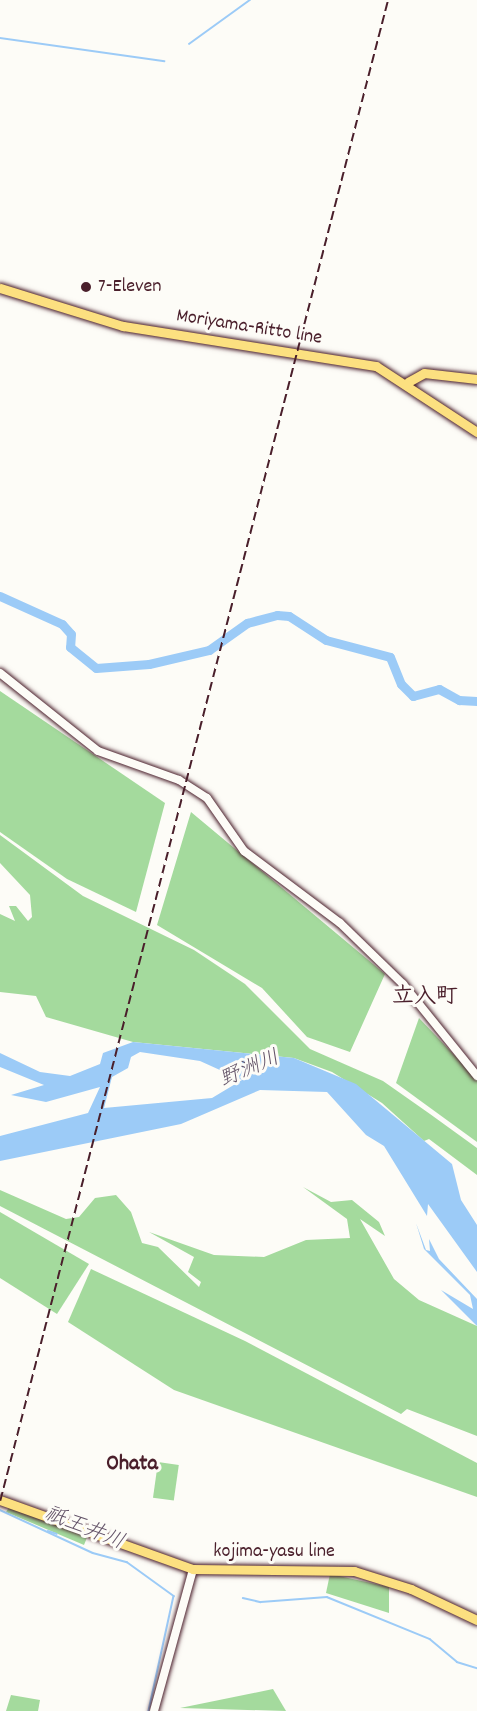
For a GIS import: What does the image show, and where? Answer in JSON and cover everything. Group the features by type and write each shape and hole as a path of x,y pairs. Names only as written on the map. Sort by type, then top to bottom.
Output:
{"main road":[{"name":"Moriyama-Ritto line","path":"0,288 123,326 376,366 408,382 477,432"},
{"path":"408,382 424,373 477,379"},
{"name":"kojima-yasu line","path":"0,1500 193,1569 354,1571 411,1589 477,1620"}],"street":[{"path":"0,674 91,747 179,780 207,798 244,850 340,923 403,984 477,1076"},
{"path":"154,1711 193,1569"}],"green space":[{"path":"0,691 165,803 136,912 67,879 0,832"},
{"path":"191,812 385,974 350,1052 307,1037 262,988 157,925"},
{"path":"0,835 83,896 194,950 245,984 310,1049 383,1081 430,1114 477,1148 477,1175 429,1139 424,1141 382,1103 332,1072 294,1058 133,1042 46,1017 36,996 0,992 0,914 15,921 9,906 16,906 28,921 32,917 30,895 0,863"},
{"path":"419,1018 477,1079 477,1142 396,1083"},
{"path":"303,1187 331,1202 352,1200 379,1222 385,1236 360,1219 394,1279 419,1300 477,1326 477,1436 407,1409 401,1414 0,1206 0,1190 66,1219 79,1217 95,1198 116,1195 131,1212 142,1243 158,1247 199,1287 201,1282 188,1272 194,1257 149,1232 214,1255 264,1257 306,1240 350,1238 347,1219"},
{"path":"0,1212 89,1264 57,1314 0,1278"},
{"path":"91,1269 245,1341 477,1463 477,1497 174,1390 68,1322"},
{"path":"158,1462 179,1465 174,1501 153,1498"},
{"path":"10,1506 88,1535 84,1545 6,1512"},
{"path":"330,1574 389,1587 389,1613 326,1593"},
{"path":"273,1689 286,1711 180,1708"},
{"path":"11,1695 40,1700 38,1711 6,1711"}],"water":[{"name":"野洲川","path":"133,1042 294,1058 356,1084 452,1164 461,1200 477,1225 477,1272 428,1204 427,1216 384,1146 366,1135 327,1092 260,1090 181,1124 0,1161 0,1136 88,1113 100,1087 46,1102 11,1095 44,1085 0,1067 0,1053 40,1072 70,1076 100,1064 103,1053","holes":["140,1052 200,1061 242,1080 212,1098 104,1108 112,1077 128,1068 131,1057"]},
{"path":"416,1223 426,1250 430,1251 429,1239 439,1259 477,1299 477,1326 441,1290 473,1309 470,1295 424,1249"}],"waterway":[{"path":"189,44 250,0"},
{"path":"0,38 164,61"},
{"path":"0,596 62,624 71,634 70,647 96,668 149,664 209,650 247,623 277,615 289,616 326,640 390,657 401,684 413,696 439,689 459,700 477,701"},
{"name":"祇王井川","path":"0,1510 93,1553 127,1562 174,1596 149,1711"},
{"name":"祇王井川","path":"48,1531 57,1534"},
{"path":"243,1598 261,1602 327,1597 430,1639 457,1662 477,1668"}],"railway":[{"path":"0,1501 388,0"}],"place":[{"name":"7-Eleven","path":"86,287"}],"district":[{"name":"立入町","path":"425,998"},
{"name":"Ohata","path":"132,1465"}]}
